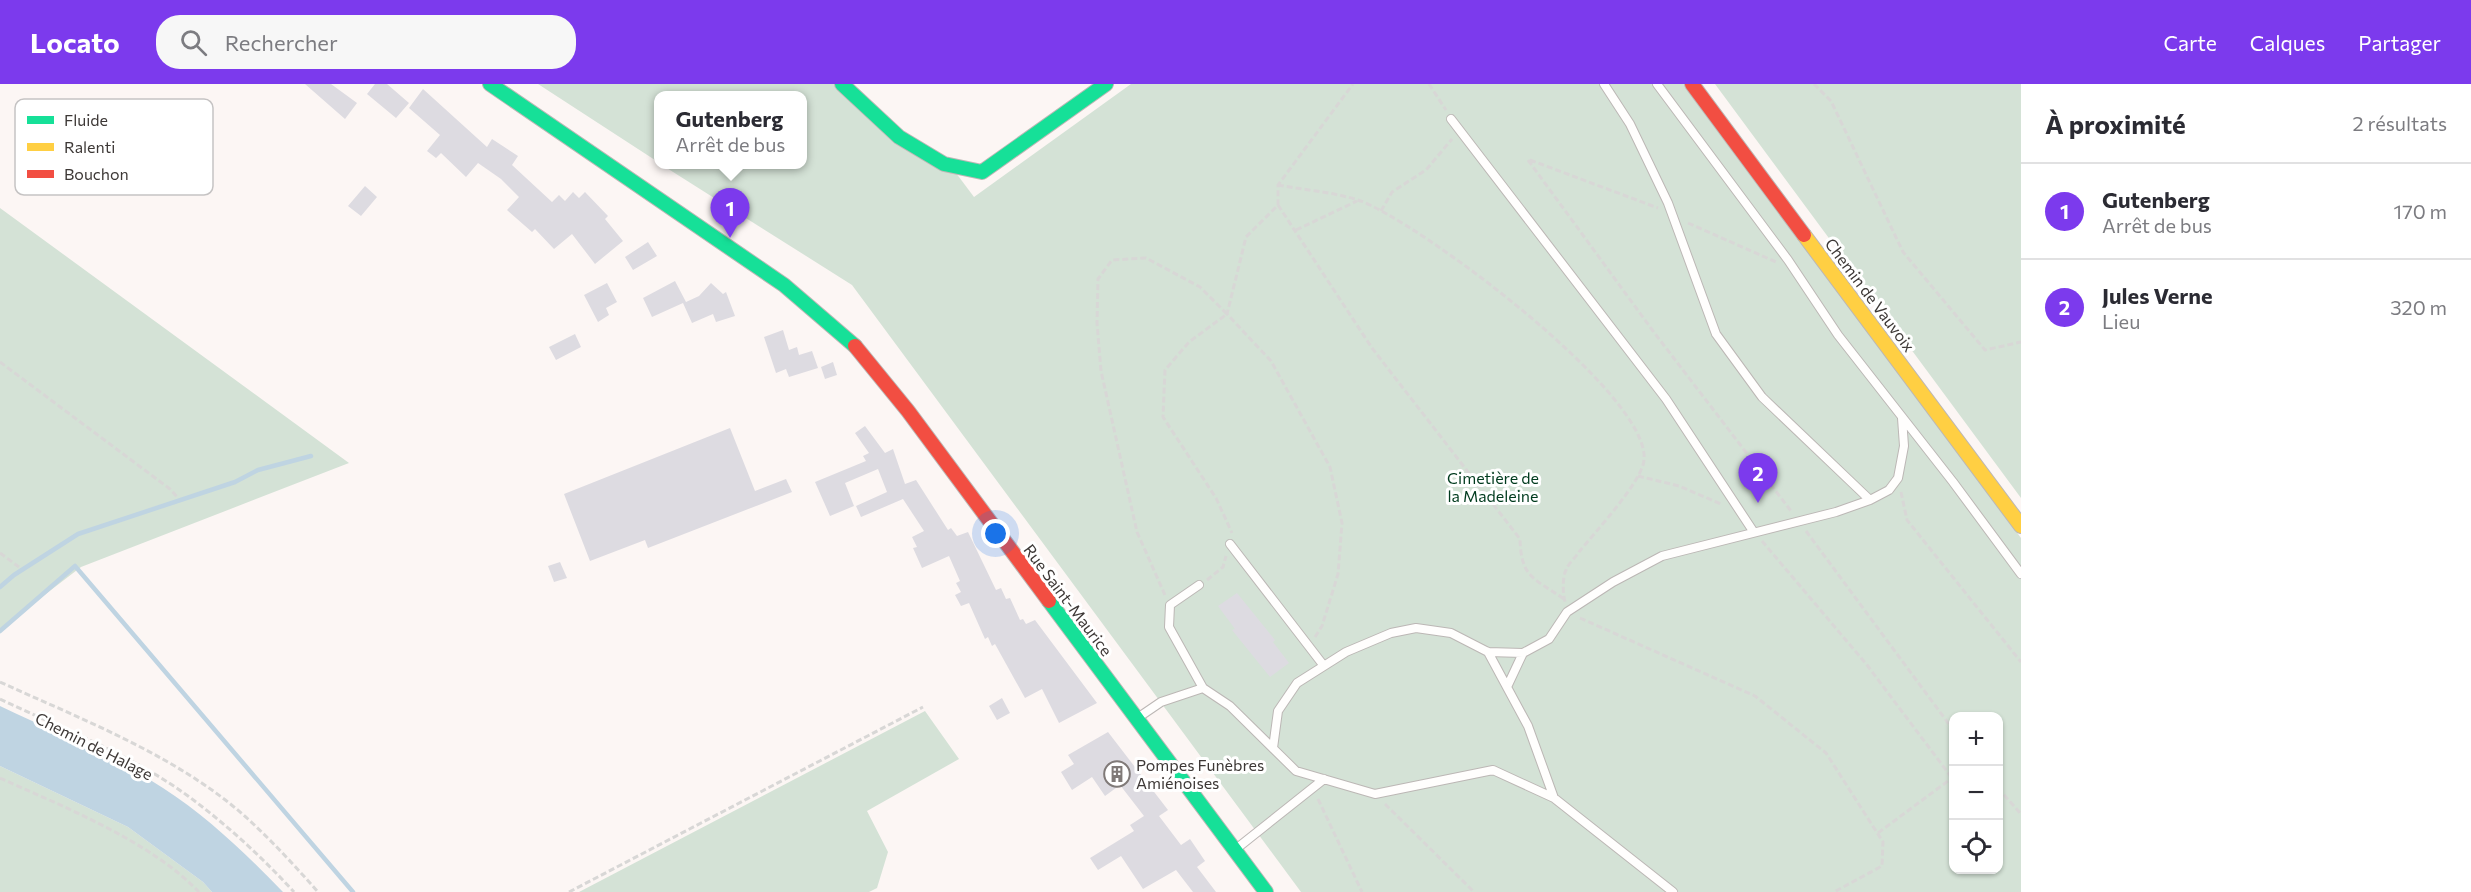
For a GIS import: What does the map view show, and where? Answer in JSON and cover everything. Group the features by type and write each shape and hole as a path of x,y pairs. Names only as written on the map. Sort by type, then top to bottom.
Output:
{"street":[{"name":"Rue Saint-Maurice","path":"490,84 784,285 848,337 915,421 1266,892"},
{"path":"842,84 899,136 944,164 982,172 1106,84"},
{"name":"Chemin de Vauvoix","path":"1692,84 2021,526"}],"lane":[{"path":"1604,84 1630,124 1671,210 1716,334 1762,397 1870,500"},
{"path":"1657,84 1788,260 1838,335 1953,482 2021,574"},
{"path":"1451,118 1666,399 1753,531"},
{"path":"1273,748 1278,711 1297,683 1346,652 1391,633 1416,628 1450,633 1488,652 1523,653 1549,639 1567,612 1613,582 1662,556 1799,521 1870,500 1889,490 1898,478 1904,446 1902,418"},
{"path":"1230,544 1324,666"},
{"path":"1199,585 1170,605 1169,627 1203,688 1230,706 1296,771 1375,794 1493,770 1554,798 1673,892"},
{"path":"1488,652 1528,726 1554,798"},
{"path":"1507,687 1523,653"},
{"path":"1136,719 1161,702 1203,688"},
{"path":"1234,850 1324,779"}],"path":[{"path":"1353,84 1278,185 1278,205 1372,348 1520,539 1521,563 1531,576 1564,599"},
{"path":"1381,211 1392,192 1426,170 1452,141 1451,118 1429,84"},
{"path":"1814,84 1831,100 1903,252 1985,350 2021,342"},
{"path":"1528,160 1653,331 1799,521 1949,726"},
{"path":"1278,185 1359,200 1381,211 1419,234 1523,308 1588,369 1643,441 1644,461 1638,477 1565,571 1564,599 1567,612 1755,696 1826,753 1883,842 1882,866 1834,892"},
{"path":"1296,230 1359,200"},
{"path":"1199,585 1223,567 1232,534 1216,498 1163,417 1165,370 1189,342 1227,314 1246,237 1278,205"},
{"path":"1170,605 1137,531 1101,371 1097,323 1098,279 1112,260 1146,258 1200,287 1270,361 1330,467 1342,523 1338,574 1322,626 1309,646"},
{"path":"0,362 170,489 178,498"},
{"path":"1638,477 1679,486 1741,513"},
{"path":"1898,478 1907,520 2021,662"},
{"path":"1753,531 1867,665 1949,773"},
{"path":"0,553 19,567"},
{"path":"0,682 127,740 199,783 247,818 318,892"},
{"name":"Chemin de Halage","path":"0,699 123,757 188,795 241,840 294,892"},
{"path":"569,892 923,707"},
{"path":"0,778 127,839 189,882 199,892"},
{"path":"1877,834 1949,781"},
{"path":"1311,790 1362,892"},
{"path":"1375,794 1442,863 1474,892"},
{"path":"2003,794 2021,814"}],"green space":[{"name":"Cimetière de la Madeleine","path":"538,84 834,84 956,173 974,197 1131,84 1687,84 2021,538 2021,892 1301,892 852,285 668,169 807,169 807,91 654,91 654,159"},
{"path":"1715,84 2021,84 2021,498"},
{"path":"0,208 349,463 81,567 0,629"},
{"path":"925,711 959,759 867,811 888,852 877,888 869,892 579,892"},
{"path":"0,766 128,827 203,882 212,892 0,892"}],"water":[{"path":"0,706 103,754 163,788 196,811 226,837 283,892 212,892 203,882 128,827 0,766"}],"building":[{"path":"305,84 331,84 357,103 345,119"},
{"path":"375,84 387,84 409,103 396,118 367,94"},
{"path":"423,89 487,147 492,139 518,156 512,165 552,202 559,195 565,201 573,192 579,198 585,192 608,216 605,219 623,241 595,264 572,234 554,249 535,229 532,232 507,210 519,197 501,179 478,163 466,177 441,153 436,158 427,151 440,135 409,108"},
{"path":"365,186 377,197 361,216 348,206"},
{"path":"648,242 657,256 633,270 625,257"},
{"path":"675,281 686,302 699,296 711,283 723,294 726,292 735,316 716,322 713,314 692,323 683,303 652,317 643,298"},
{"path":"607,283 617,302 606,308 609,315 598,322 584,295"},
{"path":"783,330 789,350 797,347 799,355 812,351 818,368 789,377 786,369 776,373 764,337"},
{"path":"575,334 581,347 556,360 549,347"},
{"path":"833,362 837,375 825,379 821,367"},
{"path":"865,426 885,453 893,449 905,484 916,480 948,530 951,528 957,536 968,532 996,590 1001,588 1006,599 1010,598 1020,620 1023,619 1026,624 1035,620 1097,703 1059,723 1042,689 1025,698 995,644 992,646 988,637 985,639 969,603 961,606 955,595 961,592 956,583 960,581 949,556 922,568 913,548 917,547 912,537 924,531 903,499 861,517 856,506 887,492 878,469 845,483 854,506 830,516 815,482 866,461 863,456 869,453 855,433"},
{"path":"730,428 755,491 786,479 792,492 648,548 645,540 590,561 564,494"},
{"path":"560,562 567,578 554,582 548,566"},
{"path":"1237,593 1275,640 1273,642 1289,663 1270,677 1232,630 1235,629 1218,606"},
{"path":"1002,698 1010,713 997,720 989,706"},
{"path":"1108,732 1168,810 1159,816 1181,845 1190,839 1205,861 1197,867 1216,892 1193,892 1176,870 1143,889 1121,856 1098,870 1090,858 1134,831 1130,825 1144,816 1120,785 1105,796 1092,777 1072,790 1061,772 1074,764 1068,755"}],"waterway":[{"path":"0,587 14,575 78,534 235,482 258,470 311,456"},
{"path":"0,631 75,566 353,892"}],"traffic: fast":[{"path":"490,84 784,285 855,346"},
{"path":"842,84 899,137 944,164 982,172 1106,84"},
{"path":"1049,601 1266,892"}],"traffic: slow":[{"path":"1804,235 2021,526"}],"traffic: jam":[{"path":"1692,84 1804,235"},
{"path":"855,346 908,411 1049,601"}],"place":[{"name":"Gutenberg","path":"730,238"},
{"name":"Jules Verne","path":"1758,503"},
{"name":"Pompes Funèbres Amiénoises","path":"1117,774"}]}
